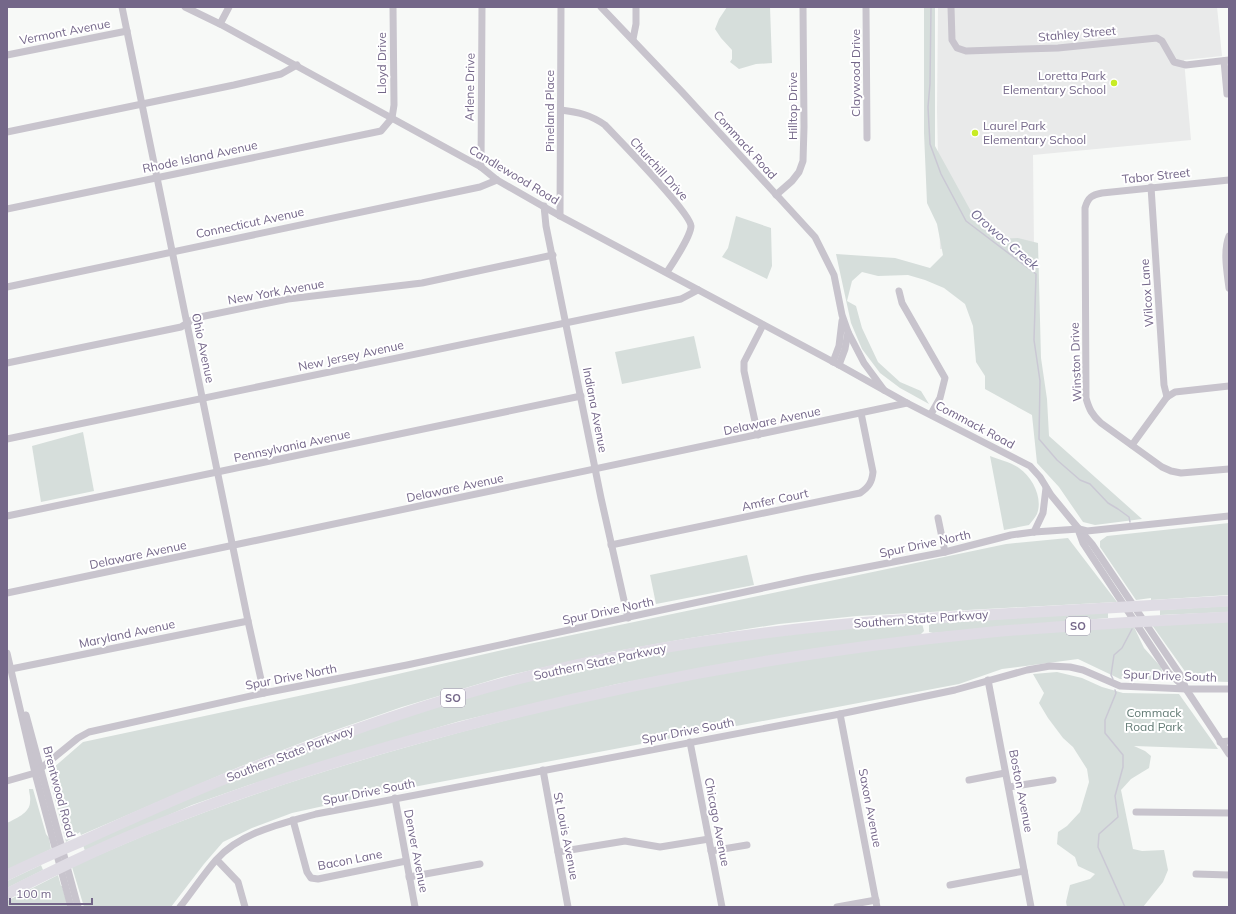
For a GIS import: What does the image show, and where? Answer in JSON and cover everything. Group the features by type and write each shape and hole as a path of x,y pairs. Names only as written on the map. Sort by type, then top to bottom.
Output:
{"highway":[{"name":"Southern State Parkway","path":"7,875 141,814 309,745 413,710 518,679 573,666 691,643 838,624 1229,601"},
{"name":"Southern State Parkway","path":"7,894 78,859 154,826 262,786 391,746 552,704 730,667 865,647 983,633 1229,617"}],"street":[{"name":"Ohio Avenue","path":"122,7 158,177 217,473 264,693"},
{"name":"Candlewood Road","path":"185,7 296,65 481,167 497,180 560,216 836,363"},
{"path":"220,24 229,7"},
{"name":"Lloyd Drive","path":"392,118 394,105 393,7"},
{"name":"Arlene Drive","path":"481,167 482,7"},
{"name":"Pineland Place","path":"560,216 561,7"},
{"name":"Commack Road","path":"601,7 633,39 815,237 834,275 842,315 848,332 846,349 836,363"},
{"path":"633,39 636,24 636,7"},
{"name":"Hilltop Drive","path":"776,195 792,181 799,172 803,161 803,7"},
{"name":"Claywood Drive","path":"866,7 867,138"},
{"name":"Stahley Street","path":"951,7 952,40 957,48 966,51 1036,49 1157,38 1162,41 1174,62 1186,65 1226,60"},
{"name":"Vermont Avenue","path":"7,55 127,31"},
{"path":"1226,60 1227,94"},
{"path":"7,132 142,105 281,74 296,65"},
{"name":"Churchill Drive","path":"561,110 576,111 587,114 605,126 677,204 688,218 691,226 688,236 667,272"},
{"name":"Rhode Island Avenue","path":"7,209 381,131 392,118"},
{"name":"Connecticut Avenue","path":"7,286 480,187 497,180"},
{"name":"Tabor Street","path":"1087,200 1095,194 1102,192 1229,180"},
{"name":"Wilcox Lane","path":"1151,188 1164,385 1167,397"},
{"name":"Winston Drive","path":"1087,200 1085,208 1086,398 1088,409 1093,416 1162,467 1171,471 1181,473 1229,468"},
{"name":"Indiana Avenue","path":"544,206 546,226 611,545 628,618"},
{"path":"1229,236 1226,243 1226,254 1229,288"},
{"name":"New York Avenue","path":"7,363 181,326 194,318 288,299 422,283 553,255"},
{"name":"New Jersey Avenue","path":"7,439 681,299 698,290"},
{"path":"900,291 902,303 945,378 940,398 930,414"},
{"name":"Commack Road","path":"836,363 842,330 842,315"},
{"path":"758,435 744,371 744,362 763,325"},
{"path":"848,332 864,362 884,390"},
{"name":"Commack Road","path":"836,363 907,403 1030,466 1040,477 1046,488 1079,530 1092,544 1129,599 1144,628"},
{"path":"1132,445 1167,397 1175,392 1229,386"},
{"name":"Pennsylvania Avenue","path":"7,516 581,396"},
{"name":"Delaware Avenue","path":"7,594 907,403"},
{"name":"Amfer Court","path":"611,545 860,493 867,488 872,481 873,472 861,413"},
{"path":"1034,532 1043,513 1046,488"},
{"name":"Spur Drive North","path":"7,781 38,771 78,738 90,732 264,693 407,665 805,579 945,552 1011,535 1034,532 1087,531 1229,516"},
{"path":"938,518 945,552"},
{"name":"Commack Road","path":"1079,530 1082,544 1121,600 1181,676 1186,689 1229,754"},
{"name":"Maryland Avenue","path":"11,669 248,621"},
{"name":"Brentwood Road","path":"7,653 15,684 23,704 38,771 56,838 78,907"},
{"name":"Spur Drive South","path":"180,907 217,860 241,840 266,829 316,814 840,714 955,690 1027,670 1050,666 1070,667 1083,670 1120,686 1229,689"},
{"name":"Boston Avenue","path":"988,680 1031,907"},
{"path":"7,686 15,684"},
{"name":"Saxon Avenue","path":"840,714 876,903"},
{"path":"1220,742 1229,741"},
{"name":"Chicago Avenue","path":"690,742 722,907"},
{"name":"St Louis Avenue","path":"543,770 568,907"},
{"path":"969,780 1005,773"},
{"path":"1009,787 1053,780"},
{"name":"Denver Avenue","path":"395,798 415,907"},
{"path":"1136,812 1229,813"},
{"name":"Bacon Lane","path":"293,820 307,872 311,878 318,879 406,861"},
{"path":"558,852 625,841 660,847 709,839"},
{"path":"711,852 747,845"},
{"path":"217,860 238,882 245,907"},
{"path":"409,877 480,864"},
{"path":"950,885 1024,871"},
{"name":"Brentwood Road","path":"66,873 71,907"},
{"path":"1196,874 1229,875"},
{"path":"837,907 876,903"}],"shaded area":[{"path":"938,7 1217,7 1222,56 1184,60 1191,140 1033,155 1034,249 940,249 937,111"}],"green space":[{"path":"727,7 770,7 772,63 756,64 739,69 730,62 732,59 732,50 715,29 719,19"},
{"path":"924,7 935,7 935,146 978,224 996,239 1018,238 1038,243 1041,358 1047,399 1049,436 1142,519 1095,525 1083,522 1059,487 1037,463 1032,415 985,389 985,376 976,362 973,326 965,304 944,288 908,275 878,276 862,272 852,281 847,301 856,306 862,328 878,362 900,382 921,391 929,404 900,388 880,373 862,349 851,323 836,254 895,258 930,268 943,255 937,224 927,203 924,133"},
{"path":"736,216 771,228 772,266 767,279 722,257 728,248"},
{"path":"694,336 701,368 622,384 615,352"},
{"path":"83,432 94,491 41,502 32,446"},
{"path":"990,456 1016,466 1029,477 1036,489 1039,508 1037,514 1029,525 1004,530"},
{"path":"1229,523 1229,595 1136,600 1100,547 1100,541 1107,536"},
{"path":"1068,538 1117,602 857,616 779,624 611,652 502,677 402,707 324,734 239,767 81,835 80,832 66,842 49,776 52,769 83,742 350,685 529,644 1006,544"},
{"path":"747,555 754,585 656,604 650,575"},
{"path":"1229,606 1229,612 1160,615 1160,610"},
{"path":"1108,612 1108,618 933,633 929,632 929,624 932,622"},
{"path":"1229,621 1229,682 1195,681 1189,677 1152,625"},
{"path":"922,623 924,631 920,635 744,660 617,684 460,721 249,785 192,805 85,851 83,845 224,783 296,755 455,701 534,679 615,661 737,641 814,631"},
{"path":"1134,627 1144,648 1161,667 1163,676 1157,680 1120,679 1078,659 1002,669 959,684 387,792 292,813 252,828 223,842 171,907 84,907 72,867 156,831 241,799 414,745 530,714 646,688 764,666 823,657 956,640 1056,631"},
{"name":"Commack Road Park","path":"1057,672 1082,678 1102,687 1123,693 1179,694 1218,749 1134,746 1145,751 1151,756 1149,768 1131,779 1121,790 1133,849 1142,851 1164,850 1168,870 1163,882 1143,907 1067,907 1066,902 1070,885 1090,879 1095,874 1078,866 1075,857 1057,844 1058,832 1067,826 1080,812 1089,782 1087,769 1073,747 1063,738 1039,703 1044,693 1033,674"},
{"path":"29,789 33,789 46,834 49,838 51,849 7,871 7,823 22,815 28,809 30,800"},
{"path":"41,865 43,870 7,888 7,881"},
{"path":"58,875 68,907 7,907 7,901"}],"waterway":[{"name":"Orowoc Creek","path":"931,7 930,84 928,107 930,144 941,174 966,221 1036,274 1034,340 1040,381 1039,439 1057,460 1080,480 1090,484 1108,503 1129,517 1130,522"},
{"name":"Orowoc Creek","path":"1113,679 1111,675 1114,655 1122,648 1132,629"},
{"name":"Orowoc Creek","path":"1115,690 1116,693 1105,720 1105,733 1123,755 1123,767 1115,796 1118,817 1099,834 1098,847 1125,907"}],"place":[{"name":"Loretta Park Elementary School","path":"1114,83"},
{"name":"Laurel Park Elementary School","path":"975,133"}]}
